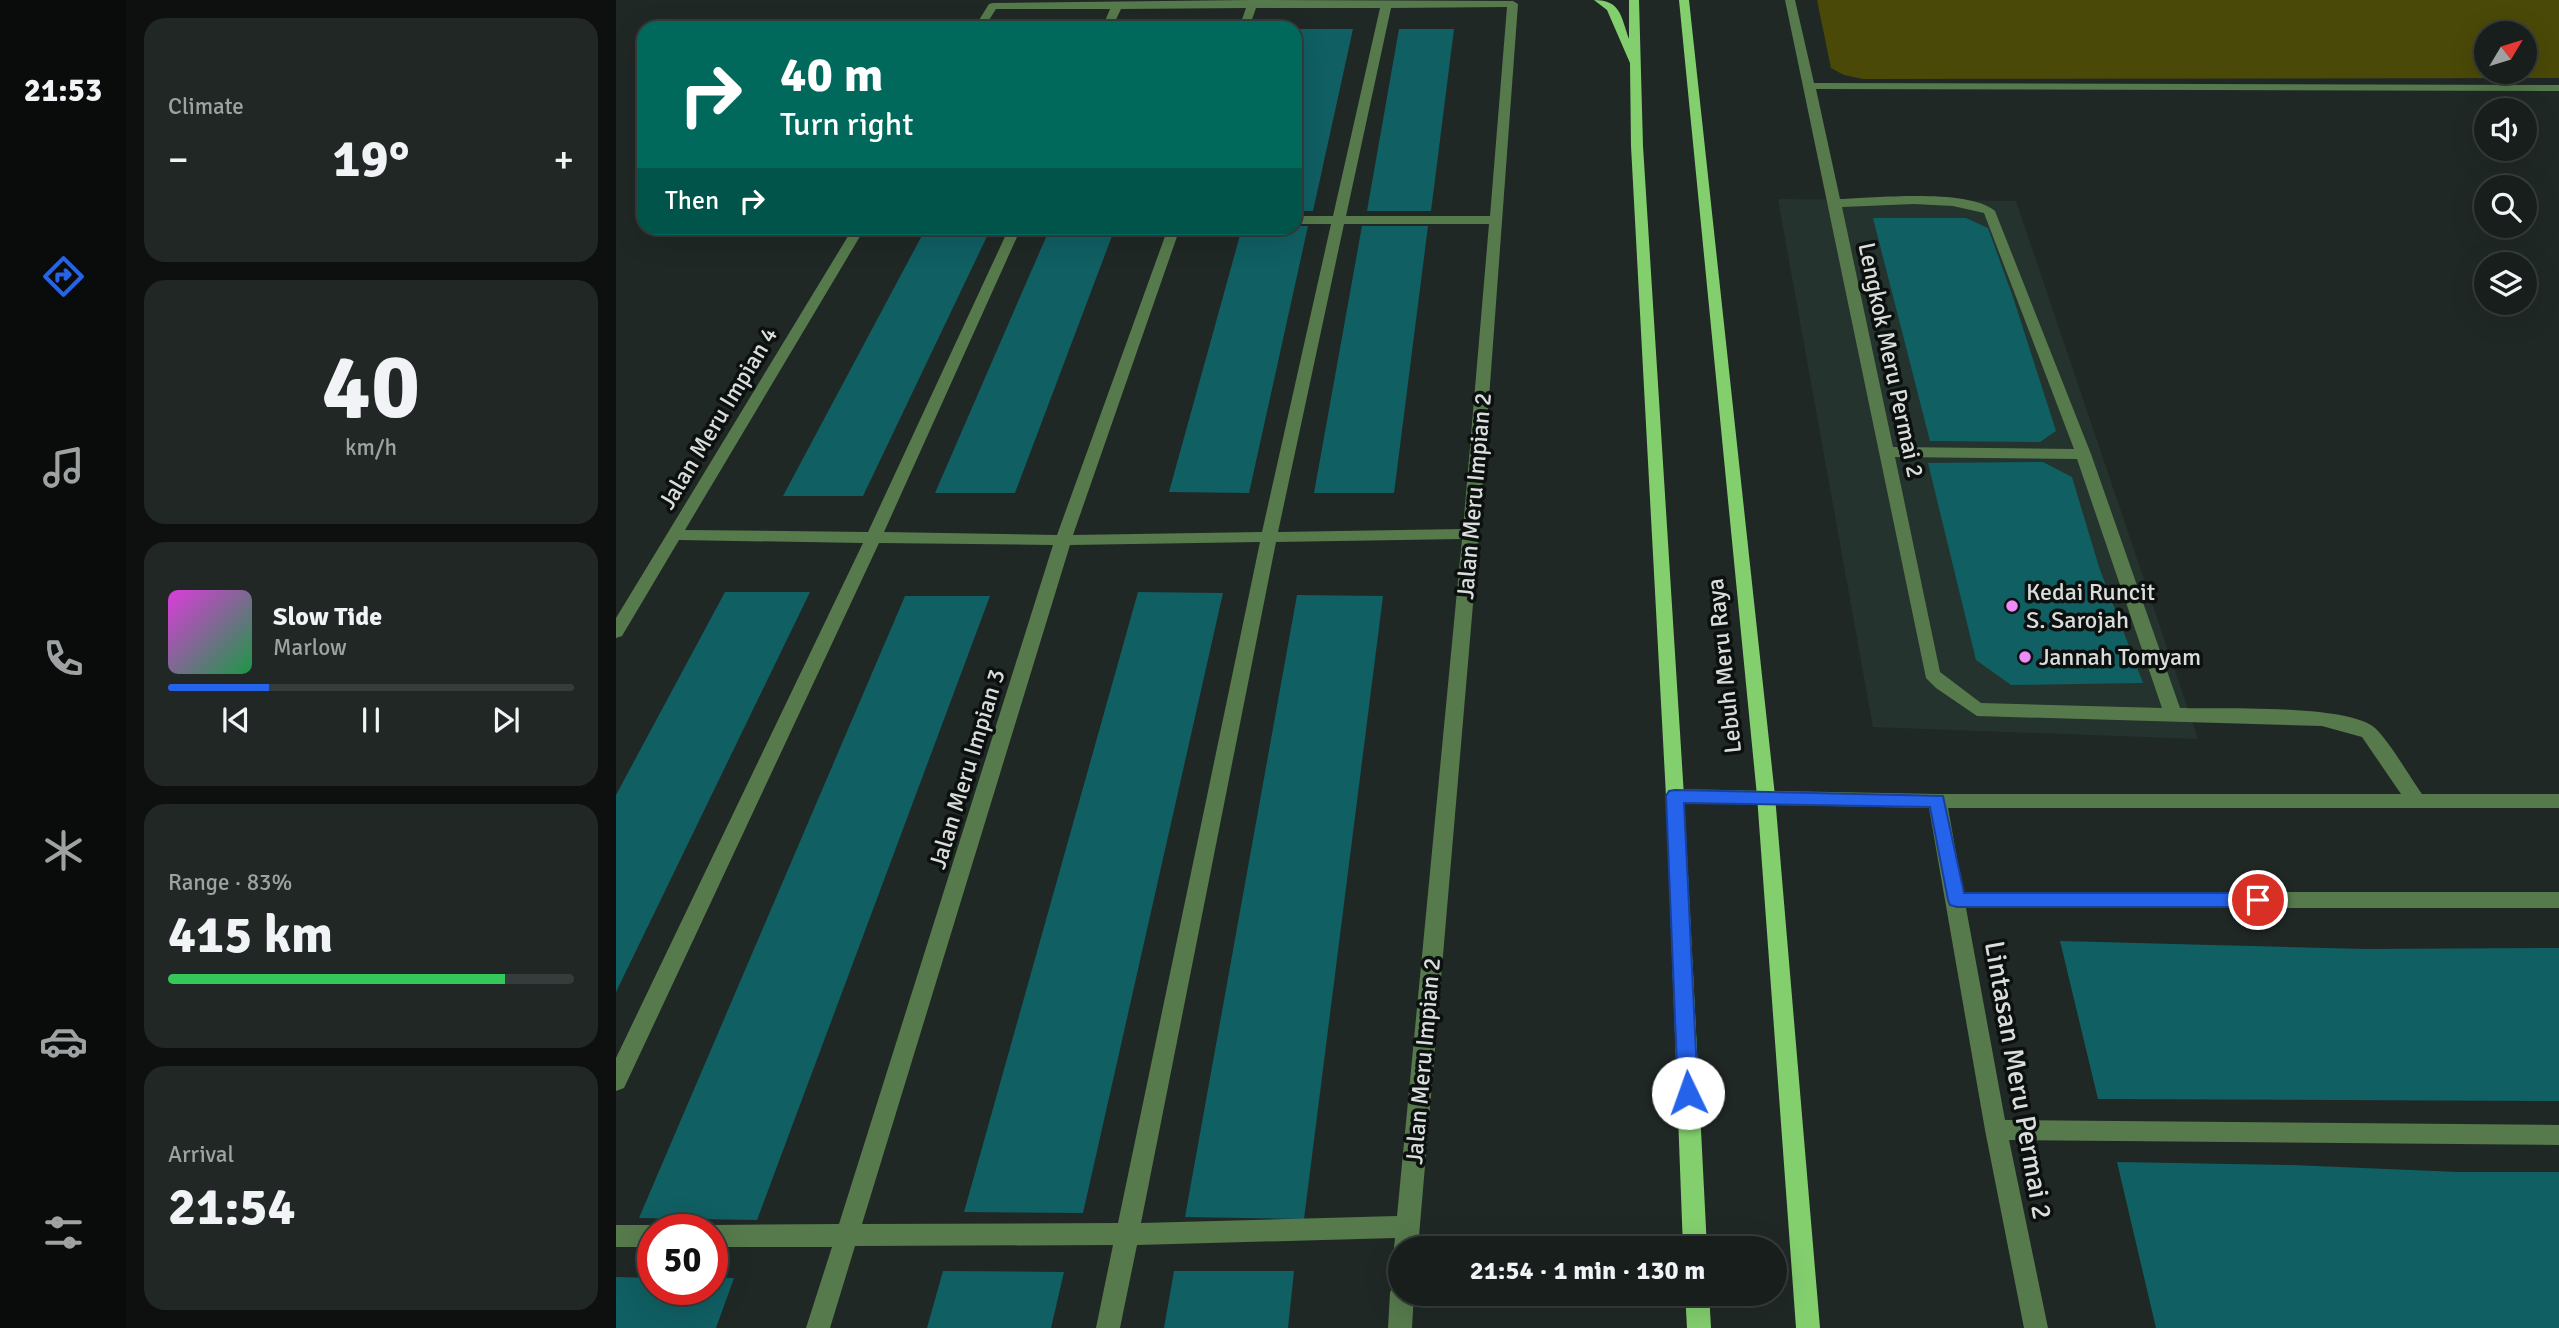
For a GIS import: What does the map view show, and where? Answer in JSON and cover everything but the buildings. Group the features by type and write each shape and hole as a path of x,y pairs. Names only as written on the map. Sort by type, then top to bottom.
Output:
{"main road":[{"path":"1599,0 1612,8 1637,73"},
{"path":"1634,0 1637,159 1675,796 1694,1236"},
{"path":"1676,0 1688,27"},
{"name":"Lebuh Meru Raya","path":"1684,0 1766,796 1808,1328"},
{"path":"1698,1306 1699,1328"}],"street":[{"name":"Lengkok Meru Permai 2","path":"1790,0 1835,203 1932,674 1977,709 2173,715"},
{"path":"983,21 993,6 1253,3 1247,21"},
{"name":"Jalan Meru Impian 2","path":"1253,3 1513,4 1471,534 1407,1236"},
{"path":"1108,1328 1269,536 1386,5"},
{"path":"1110,21 1117,6"},
{"path":"1808,86 2559,88"},
{"path":"1835,203 1953,202 1972,204 1989,211 2083,454 2173,715 2322,719 2345,723 2368,732 2416,800"},
{"path":"1302,220 1496,220"},
{"name":"Jalan Meru Impian 4","path":"616,632 855,235"},
{"path":"616,1081 874,536 1012,235"},
{"name":"Jalan Meru Impian 3","path":"818,1328 1063,540 1172,235"},
{"path":"1887,452 2083,454"},
{"path":"674,535 1063,540 1471,534"},
{"path":"1675,796 1937,801 2559,801"},
{"name":"Lintasan Meru Permai 2","path":"1937,801 1957,900 1996,1130 2036,1328"},
{"path":"1957,900 2559,900"},
{"path":"1996,1130 2559,1135"},
{"path":"728,1236 1128,1234 1388,1238"},
{"path":"616,1236 637,1236"},
{"path":"1400,1328 1401,1306"}],"shaded area":[{"path":"1817,0 2559,0 2559,78 2538,78 2538,21 2474,21 2474,78 1863,79 1844,75 1831,68"},
{"path":"1778,199 2016,201 2198,739 1873,727"}],"place":[{"name":"Kedai Runcit S. Sarojah","path":"2012,606"},
{"name":"Jannah Tomyam","path":"2025,657"}],"route":[{"path":"1688,1093 1675,796 1937,801 1957,900 2258,900"}]}
